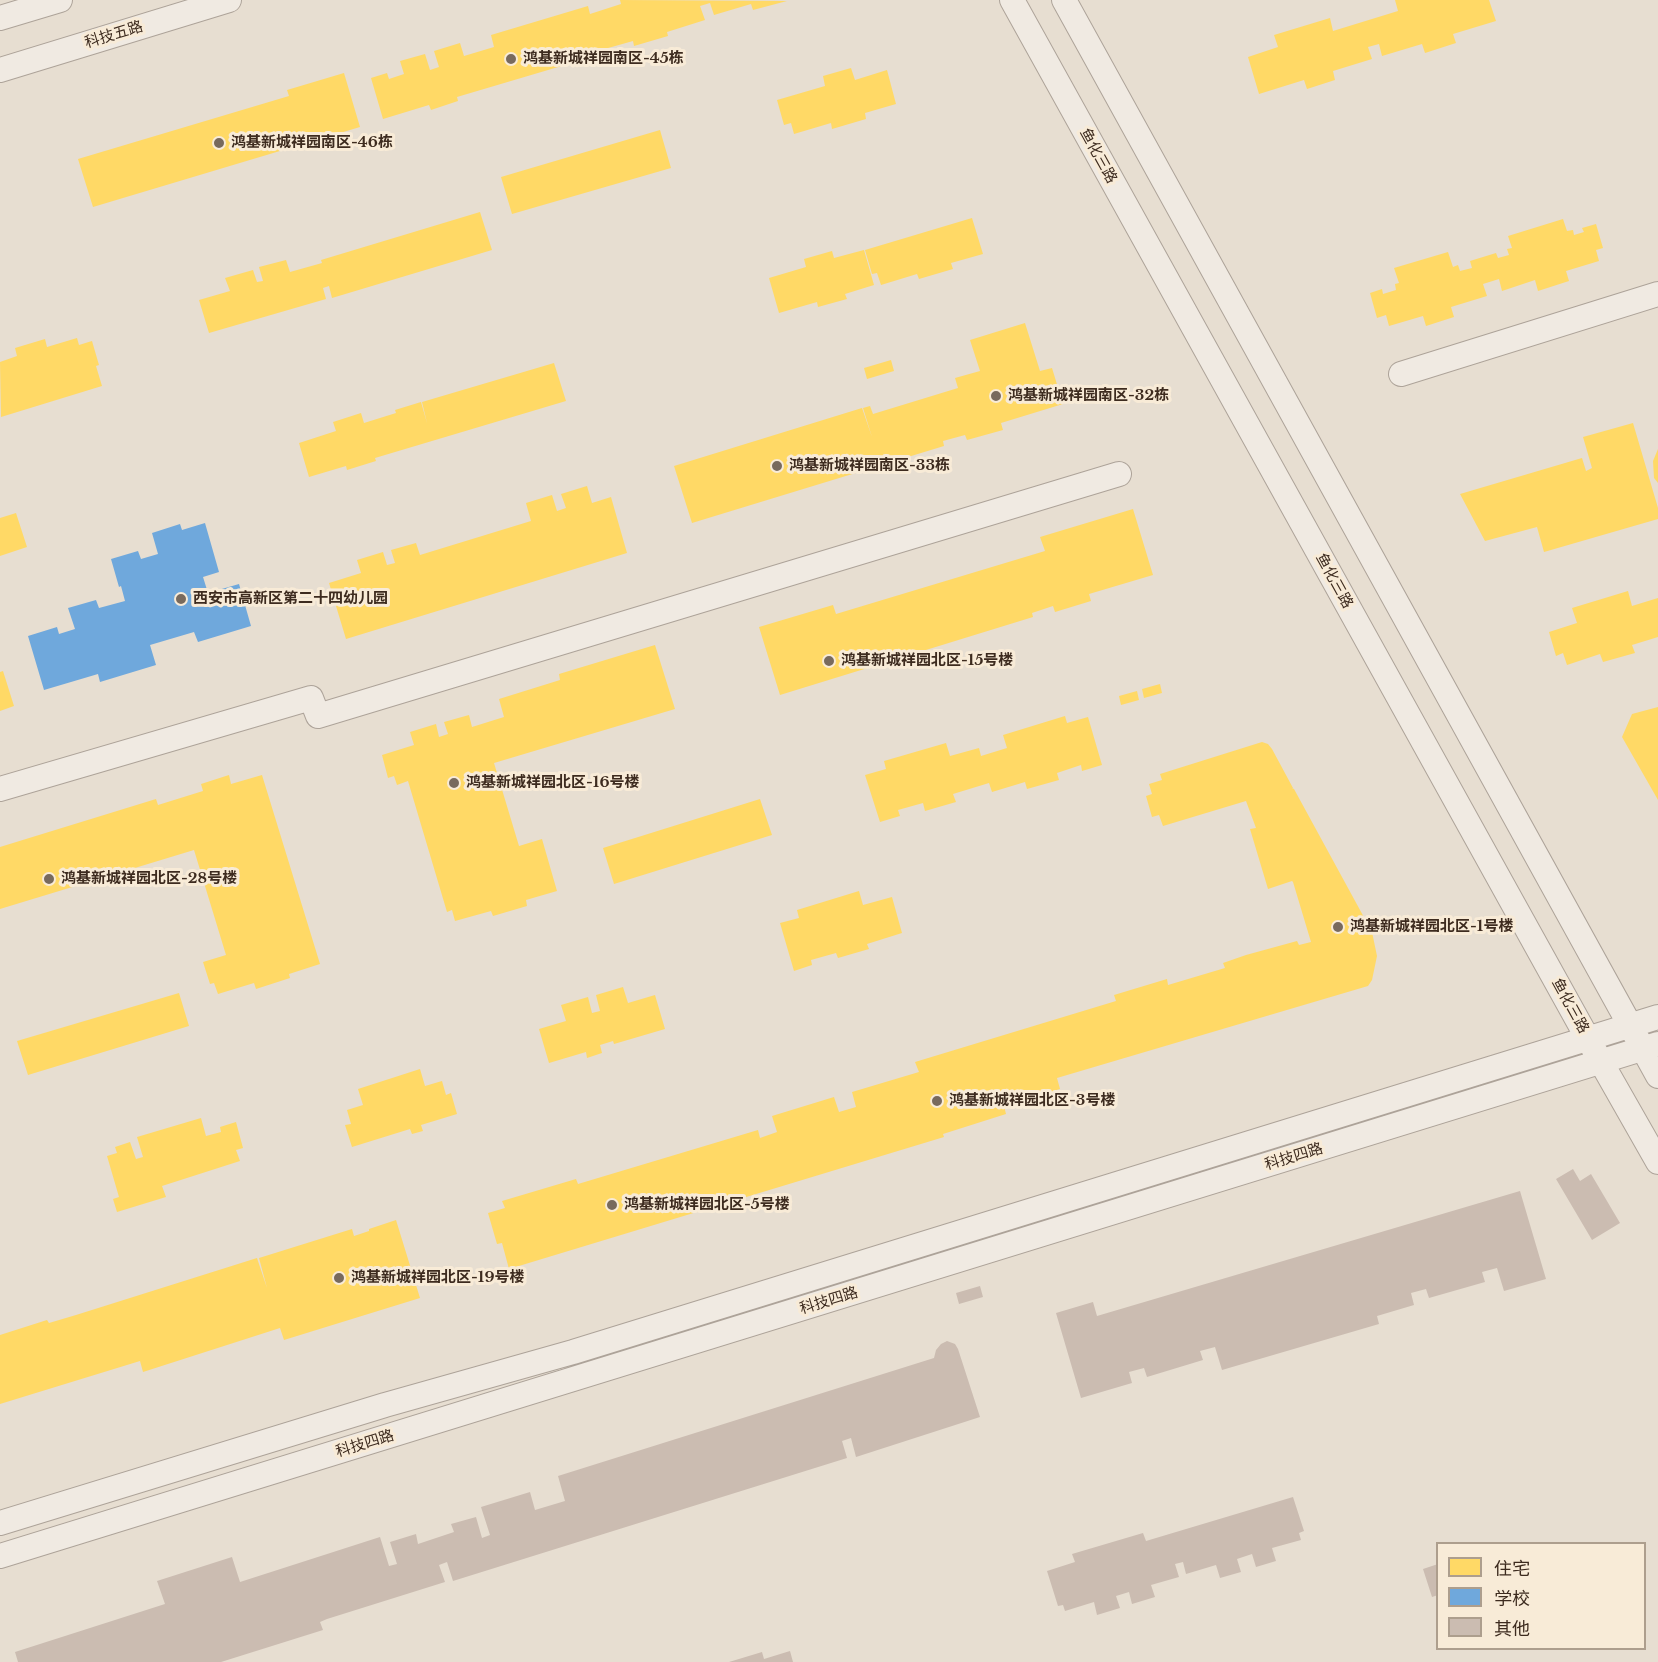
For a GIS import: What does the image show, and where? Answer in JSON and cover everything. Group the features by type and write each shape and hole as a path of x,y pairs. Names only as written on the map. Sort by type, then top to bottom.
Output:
{"street":[{"path":"13,10 60,0"},
{"name":"科技五路","path":"0,70 229,0"},
{"name":"鱼化三路","path":"1012,0 1658,1162"},
{"path":"1064,0 1630,1026 1650,1046 1658,1076"},
{"path":"1401,374 1658,294"},
{"path":"0,789 311,698 318,716 1119,474"},
{"name":"科技四路","path":"0,1523 385,1405 596,1345 1658,1017"},
{"name":"科技四路","path":"0,1556 1650,1046"}],"building: 住宅":[{"name":"鸿基新城祥园南区-45栋","path":"620,0 787,1 753,10 751,4 714,15 710,3 700,6 705,20 667,32 668,36 634,46 633,41 601,50 602,54 457,97 458,101 431,110 429,105 383,119 371,78 387,73 389,79 404,74 400,61 425,54 430,70 439,67 434,51 460,43 464,56 494,47 491,35 588,6 590,14 621,4"},
{"path":"1395,0 1489,0 1496,21 1453,34 1456,43 1425,53 1422,44 1382,56 1379,44 1368,47 1372,59 1333,71 1335,80 1307,89 1304,80 1259,94 1248,57 1278,47 1274,35 1330,18 1333,31 1398,11"},
{"path":"851,68 855,80 887,70 896,104 865,113 866,119 832,129 831,123 794,134 791,123 784,125 777,100 825,86 823,76"},
{"name":"鸿基新城祥园南区-46栋","path":"344,73 360,127 93,207 78,159 289,96 287,90"},
{"path":"660,130 671,168 512,214 501,177"},
{"path":"480,212 492,250 332,298 329,286 323,288 326,299 209,333 199,300 230,291 225,278 253,270 257,282 263,281 259,267 286,260 290,272 322,263 321,260"},
{"path":"972,218 983,254 951,263 953,269 919,279 917,274 881,285 877,273 872,274 865,250"},
{"path":"1563,219 1567,231 1573,230 1574,235 1584,232 1582,228 1596,224 1603,248 1596,250 1599,261 1566,271 1569,281 1538,291 1535,280 1502,291 1499,279 1483,284 1487,296 1451,307 1454,317 1426,326 1423,316 1389,326 1386,315 1377,318 1370,293 1382,289 1383,294 1396,290 1395,284 1399,283 1394,268 1448,252 1453,267 1458,265 1460,271 1472,268 1470,261 1496,253 1498,258 1509,255 1507,249 1512,248 1508,236"},
{"path":"864,250 874,285 845,294 847,299 818,307 817,302 779,313 769,278 806,267 804,259 832,251 834,258"},
{"path":"1025,323 1040,371 1052,368 1063,404 1001,423 1003,430 967,440 965,435 943,441 944,446 692,523 674,466 862,408 872,437 863,408 870,406 873,414 958,388 955,378 980,371 970,340"},
{"path":"77,338 79,345 92,341 102,386 1,417 0,362 17,356 15,348 45,339 47,347"},
{"path":"891,360 894,371 867,379 864,368"},
{"path":"554,363 566,401 375,458 376,461 347,470 346,466 309,477 299,443 336,431 333,422 361,413 364,423 421,402 427,423 422,402"},
{"path":"1633,423 1658,508 1658,519 1544,552 1537,527 1485,541 1460,494 1582,458 1586,471 1592,468 1583,437"},
{"path":"1658,449 1658,483 1654,478 1653,461"},
{"path":"587,486 592,503 611,497 627,553 346,639 329,583 361,573 357,560 383,552 387,565 395,563 391,550 416,543 420,555 531,521 526,503 552,495 557,511 566,508 561,494"},
{"name":"鸿基新城祥园北区-15号楼","path":"1133,509 1153,575 1089,594 1091,601 1055,612 1053,606 1032,613 1033,617 780,695 759,627 833,605 836,614 1045,551 1040,537"},
{"path":"16,513 27,547 0,556 0,518"},
{"path":"1628,591 1632,606 1658,598 1658,637 1632,645 1635,653 1603,662 1600,654 1567,665 1563,653 1556,656 1549,632 1577,623 1572,608"},
{"name":"鸿基新城祥园北区-16号楼","path":"655,645 675,709 494,763 519,846 542,839 557,891 526,900 527,906 493,916 491,911 455,921 452,910 447,912 408,781 397,785 394,776 388,778 382,755 414,745 410,732 436,724 439,737 448,734 444,722 469,715 472,727 504,717 499,699 560,680 559,674"},
{"path":"3,671 14,706 0,711 0,672"},
{"path":"1160,684 1162,693 1144,698 1142,689"},
{"path":"1137,691 1139,700 1121,705 1119,696"},
{"path":"1658,707 1658,800 1622,737 1632,714"},
{"path":"1065,716 1067,723 1088,717 1102,765 1082,771 1081,765 1057,773 1059,780 1027,789 1025,782 992,792 989,783 953,794 956,802 925,811 923,803 898,810 900,816 880,822 865,775 886,769 884,761 946,743 950,756 979,748 981,756 1007,748 1003,735"},
{"path":"1262,742 1268,744 1272,749 1372,932 1377,956 1372,980 1368,986 1057,1078 1060,1089 1004,1106 1006,1114 943,1134 944,1137 509,1269 502,1243 497,1244 488,1213 505,1208 502,1201 576,1179 578,1184 758,1130 760,1138 777,1132 772,1116 834,1097 839,1112 856,1107 852,1092 919,1072 915,1062 1116,1001 1114,995 1167,979 1168,985 1225,968 1223,963 1246,955 1297,941 1299,945 1311,942 1293,882 1268,889 1250,829 1256,828 1246,801 1163,826 1159,815 1152,817 1146,796 1152,794 1149,784 1162,780 1160,774"},
{"name":"鸿基新城祥园北区-28号楼","path":"229,775 231,784 262,775 320,964 289,974 290,978 256,989 254,983 218,994 214,983 210,984 203,962 226,955 194,850 0,909 0,847 156,799 158,805 203,791 201,784"},
{"path":"760,799 772,835 614,884 603,848"},
{"path":"859,891 863,905 892,897 902,933 867,944 869,949 838,958 836,953 811,960 812,965 794,971 780,923 799,918 797,910"},
{"path":"623,987 628,1003 655,995 665,1029 614,1044 613,1041 600,1045 602,1053 587,1058 586,1052 549,1063 539,1029 566,1021 561,1005 588,997 592,1013 600,1011 596,995"},
{"path":"179,993 189,1026 28,1075 17,1041"},
{"path":"420,1069 425,1086 442,1081 446,1095 451,1093 457,1114 421,1125 423,1131 412,1134 410,1129 352,1147 345,1125 351,1124 347,1110 363,1105 358,1089"},
{"path":"201,1118 206,1136 221,1132 220,1127 236,1122 243,1148 236,1150 240,1161 162,1186 166,1197 117,1212 113,1199 119,1197 107,1156 117,1153 115,1147 130,1142 136,1159 143,1157 137,1137"},
{"path":"396,1220 420,1298 284,1340 280,1328 143,1372 140,1361 0,1404 0,1335 47,1320 49,1323 76,1315 257,1258 267,1288 259,1258 352,1229 354,1236"}],"building: 学校":[{"path":"205,523 219,572 203,577 208,593 239,584 251,626 198,642 194,632 150,645 156,665 100,682 98,674 44,690 28,636 57,627 59,634 75,629 68,608 96,600 99,608 125,601 111,559 138,551 141,559 158,554 152,533 180,524 182,530"}],"building: 其他":[{"path":"1573,1169 1580,1181 1591,1174 1620,1223 1592,1240 1556,1179"},
{"path":"1520,1191 1546,1279 1504,1291 1497,1268 1482,1272 1485,1282 1429,1298 1426,1289 1411,1293 1414,1305 1377,1316 1379,1324 1222,1370 1215,1347 1200,1351 1203,1360 1147,1377 1144,1368 1129,1372 1132,1383 1081,1398 1056,1313 1093,1302 1097,1316"},
{"path":"980,1286 983,1297 959,1304 956,1293"},
{"path":"947,1341 955,1344 958,1349 980,1417 856,1457 851,1438 842,1441 847,1458 453,1581 447,1562 439,1565 445,1582 327,1619 320,1622 323,1630 221,1662 18,1662 15,1652 165,1604 157,1581 232,1557 240,1582 380,1537 389,1566 397,1564 390,1542 416,1534 418,1544 454,1532 451,1524 476,1517 482,1538 490,1535 481,1507 530,1492 535,1510 565,1501 558,1476 934,1358 936,1350"},
{"path":"1293,1497 1304,1531 1299,1533 1301,1540 1272,1548 1276,1561 1256,1567 1252,1554 1237,1559 1241,1572 1220,1578 1216,1565 1186,1574 1183,1562 1175,1564 1179,1577 1151,1585 1155,1597 1132,1604 1129,1592 1116,1596 1120,1608 1097,1615 1094,1602 1065,1611 1063,1605 1058,1606 1047,1571 1075,1562 1072,1554 1143,1533 1146,1541"},
{"path":"1436,1565 1436,1596 1432,1597 1423,1569"},
{"path":"790,1651 793,1662 729,1662 762,1652 764,1659"}],"place":[{"name":"鸿基新城祥园南区-45栋","path":"511,59"},
{"name":"鸿基新城祥园南区-46栋","path":"219,143"},
{"name":"鸿基新城祥园南区-32栋","path":"996,396"},
{"name":"鸿基新城祥园南区-33栋","path":"777,466"},
{"name":"西安市高新区第二十四幼儿园","path":"181,599"},
{"name":"鸿基新城祥园北区-15号楼","path":"829,661"},
{"name":"鸿基新城祥园北区-16号楼","path":"454,783"},
{"name":"鸿基新城祥园北区-28号楼","path":"49,879"},
{"name":"鸿基新城祥园北区-1号楼","path":"1338,927"},
{"name":"鸿基新城祥园北区-3号楼","path":"937,1101"},
{"name":"鸿基新城祥园北区-5号楼","path":"612,1205"},
{"name":"鸿基新城祥园北区-19号楼","path":"339,1278"}]}
